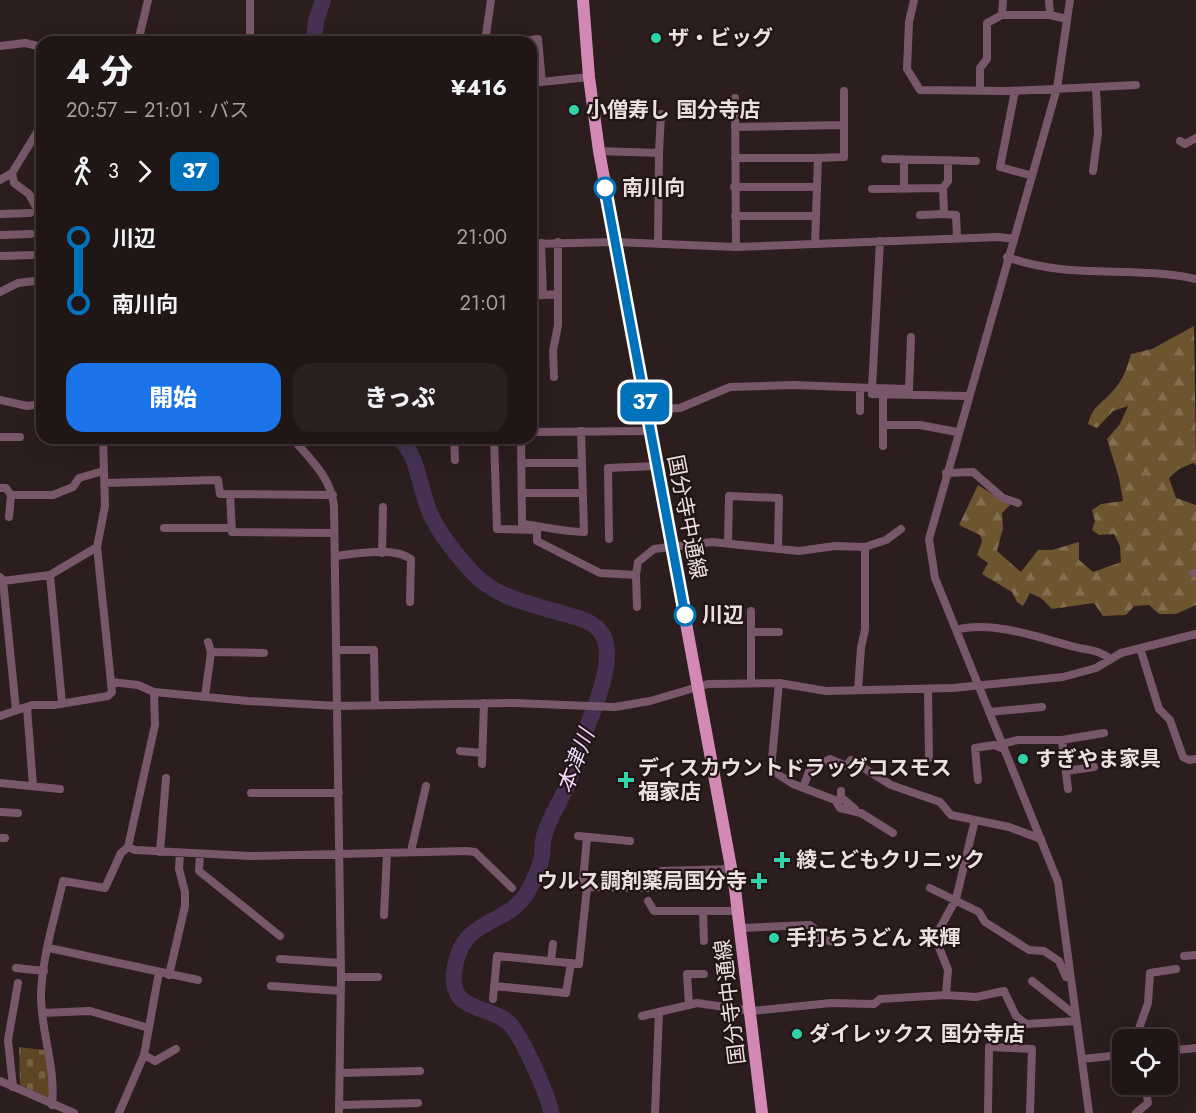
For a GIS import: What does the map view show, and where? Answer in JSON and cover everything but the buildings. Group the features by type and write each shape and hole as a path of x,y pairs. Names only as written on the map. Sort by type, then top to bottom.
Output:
{"main road":[{"name":"国分寺中通線","path":"583,0 589,77 599,151 732,868 752,1011 762,1113"}],"street":[{"path":"139,36 148,0"},
{"path":"250,0 250,36"},
{"path":"486,36 491,0"},
{"path":"914,0 909,22 907,69 920,90 1015,91 1136,85"},
{"path":"1002,15 1003,0"},
{"path":"1049,0 1050,15"},
{"path":"1070,0 1057,88 946,472 929,539 929,555 935,578 1058,882 1089,1113"},
{"path":"980,91 980,68 987,59 987,23 1002,15 1050,15 1067,19"},
{"path":"537,39 542,82"},
{"path":"0,46 6,48 25,43 36,46"},
{"path":"537,82 589,77"},
{"path":"1093,171 1098,133 1096,87"},
{"path":"1015,91 1000,167 1030,175"},
{"path":"735,158 844,157 844,92"},
{"path":"735,98 736,247"},
{"path":"658,243 661,114"},
{"path":"735,127 844,125"},
{"path":"36,132 5,175 29,194 36,207"},
{"path":"1180,141 1185,144 1196,138"},
{"path":"599,151 660,153"},
{"path":"815,244 818,158"},
{"path":"885,159 976,160"},
{"path":"904,160 904,189"},
{"path":"944,214 944,188 948,182 948,160"},
{"path":"734,187 816,187"},
{"path":"872,189 944,188"},
{"path":"0,214 30,213"},
{"path":"920,214 956,215 957,238"},
{"path":"735,216 815,216"},
{"path":"0,235 31,234"},
{"path":"537,243 615,242 736,247 957,238 1013,239"},
{"path":"880,241 872,394 968,396"},
{"path":"554,377 558,242"},
{"path":"542,243 543,295"},
{"path":"0,256 33,255"},
{"path":"1007,257 1069,272 1164,274 1196,279"},
{"path":"0,292 18,283 36,281"},
{"path":"537,296 558,294"},
{"path":"647,410 680,408 730,387 793,385 909,389 911,337"},
{"path":"860,388 860,411"},
{"path":"883,394 883,446"},
{"path":"0,400 27,406 36,405"},
{"path":"883,425 920,425 957,432"},
{"path":"537,432 651,430"},
{"path":"521,444 522,524 542,526 563,532 584,532 581,431"},
{"path":"0,437 20,437"},
{"path":"0,716 27,707 108,696 112,692 98,547 105,506 103,444"},
{"path":"297,444 320,470 333,495 338,650 340,1109 418,1103"},
{"path":"454,444 455,460"},
{"path":"494,444 497,529 537,530 537,541 600,573 636,575"},
{"path":"521,463 582,463"},
{"path":"609,539 608,468 657,466"},
{"path":"11,495 53,495 73,487 79,478 103,471"},
{"path":"946,472 973,472 1004,498 1018,503"},
{"path":"105,483 218,480 220,494 333,495"},
{"path":"0,488 6,488 11,495 9,517"},
{"path":"522,493 583,493"},
{"path":"230,494 232,532 334,533"},
{"path":"728,543 729,496 779,498 778,549"},
{"path":"382,553 383,507"},
{"path":"164,528 230,528"},
{"path":"637,607 638,562 654,549 712,542 799,551 835,546 865,547 886,540 901,529"},
{"path":"16,710 2,579 50,575 98,547"},
{"path":"858,690 865,629 865,547"},
{"path":"335,556 382,553 405,555 411,559 410,602"},
{"path":"50,575 62,703"},
{"path":"751,611 751,684"},
{"path":"956,630 1001,630 1038,635 1094,651 1110,659"},
{"path":"751,632 779,632"},
{"path":"111,682 138,685 154,693 338,706 484,703 606,707 651,701 699,686 779,683 826,691 928,689 978,686 1073,675 1096,668 1110,659 1140,648 1196,634"},
{"path":"205,696 211,652 208,642"},
{"path":"1140,648 1159,709 1172,726 1183,757 1196,759"},
{"path":"338,650 374,650 375,705"},
{"path":"211,652 264,653"},
{"path":"779,683 771,770 803,788 835,800 840,808 861,813"},
{"path":"928,689 929,758"},
{"path":"52,1104 54,1074 47,1052 42,1012 44,971 63,880 105,888 121,853 128,847 155,724 154,693"},
{"path":"482,764 484,703"},
{"path":"27,707 33,786"},
{"path":"989,712 1042,707"},
{"path":"978,780 975,748 1003,746 1018,740 1062,740 1104,733"},
{"path":"1062,740 1068,789"},
{"path":"460,751 482,753"},
{"path":"803,788 810,769 830,759 846,766 851,760 891,785 940,802 951,815 1009,827 1041,839"},
{"path":"1066,771 1094,767"},
{"path":"160,852 166,778"},
{"path":"0,783 60,789"},
{"path":"411,851 426,786"},
{"path":"842,791 842,797 847,804 893,833"},
{"path":"250,794 339,794"},
{"path":"0,812 18,813"},
{"path":"946,994 948,970 935,938 956,899 975,820"},
{"path":"493,999 496,956 579,964 587,887 583,881 583,836 630,841"},
{"path":"128,847 160,852 250,856 411,851 475,852 512,888"},
{"path":"170,975 185,906 185,892 179,869 180,853"},
{"path":"384,915 387,853"},
{"path":"200,854 199,871 280,936"},
{"path":"587,887 654,888 654,878 661,871 732,868"},
{"path":"930,888 979,912 985,922 1029,950 1044,951 1059,961 1065,971 1068,991 1072,994"},
{"path":"648,901 654,911 738,911"},
{"path":"703,911 704,941"},
{"path":"741,928 810,925 817,931 817,939 843,943"},
{"path":"551,961 553,945"},
{"path":"49,948 198,980"},
{"path":"1184,956 1196,955"},
{"path":"280,959 341,963"},
{"path":"494,986 566,993 571,963"},
{"path":"16,968 44,971"},
{"path":"1140,1029 1148,1003 1150,973 1176,969"},
{"path":"119,1113 144,1055 159,972"},
{"path":"689,1005 687,974 704,974"},
{"path":"341,977 378,977"},
{"path":"1032,981 1076,1018"},
{"path":"13,1087 8,1040 18,983"},
{"path":"271,986 341,991"},
{"path":"642,1016 698,1003 752,1011 831,1003 874,1004 880,999 946,994 976,997 1004,992 1016,1016 1026,1024 1076,1018"},
{"path":"42,1012 90,1011 149,1028"},
{"path":"655,1113 659,1012"},
{"path":"988,1113 989,1047 1032,1049 1030,1113"},
{"path":"1178,1050 1196,1048"},
{"path":"144,1055 155,1061 176,1049"},
{"path":"1082,1059 1112,1056"},
{"path":"340,1073 420,1071"},
{"path":"0,1081 74,1113"},
{"path":"1136,1113 1148,1102 1146,1095"}],"green space":[{"path":"1194,326 1196,465 1193,463 1179,469 1169,478 1176,498 1196,505 1196,605 1176,614 1159,614 1149,605 1134,606 1126,615 1103,616 1094,603 1052,609 1041,598 1030,593 1023,606 1017,602 1012,592 982,574 988,563 977,555 982,541 980,535 959,525 978,485 1010,505 1002,513 1003,528 997,551 1021,572 1038,550 1052,550 1079,542 1079,560 1093,572 1121,562 1120,546 1114,534 1099,535 1092,530 1095,521 1092,510 1101,504 1123,501 1119,478 1107,439 1120,424 1128,406 1113,411 1097,428 1088,424 1094,410 1121,380 1131,354 1152,349"},
{"path":"19,1047 44,1050 52,1074 49,1098 20,1085"}],"waterway":[{"name":"本津川","path":"315,36 316,21 323,0"},
{"name":"本津川","path":"405,444 415,463 426,504 434,521 449,544 481,581 502,594 590,623 598,629 605,640 606,669 602,686 568,784 543,838 542,856 536,875 527,893 518,904 507,913 484,925 465,941 458,954 454,973 454,986 464,1001 500,1017 514,1030 540,1080 551,1113"}],"bus line":[{"name":"37","path":"605,188 685,615"}],"place":[{"name":"ザ・ビッグ","path":"656,38"},
{"name":"小僧寿し 国分寺店","path":"574,110"},
{"name":"南川向","path":"605,188"},
{"name":"川辺","path":"685,615"},
{"name":"すぎやま家具","path":"1023,759"},
{"name":"ディスカウントドラッグコスモス 福家店","path":"626,780"},
{"name":"綾こどもクリニック","path":"782,860"},
{"name":"ウルス調剤薬局国分寺","path":"759,881"},
{"name":"手打ちうどん 来輝","path":"774,938"},
{"name":"ダイレックス 国分寺店","path":"797,1034"}]}
